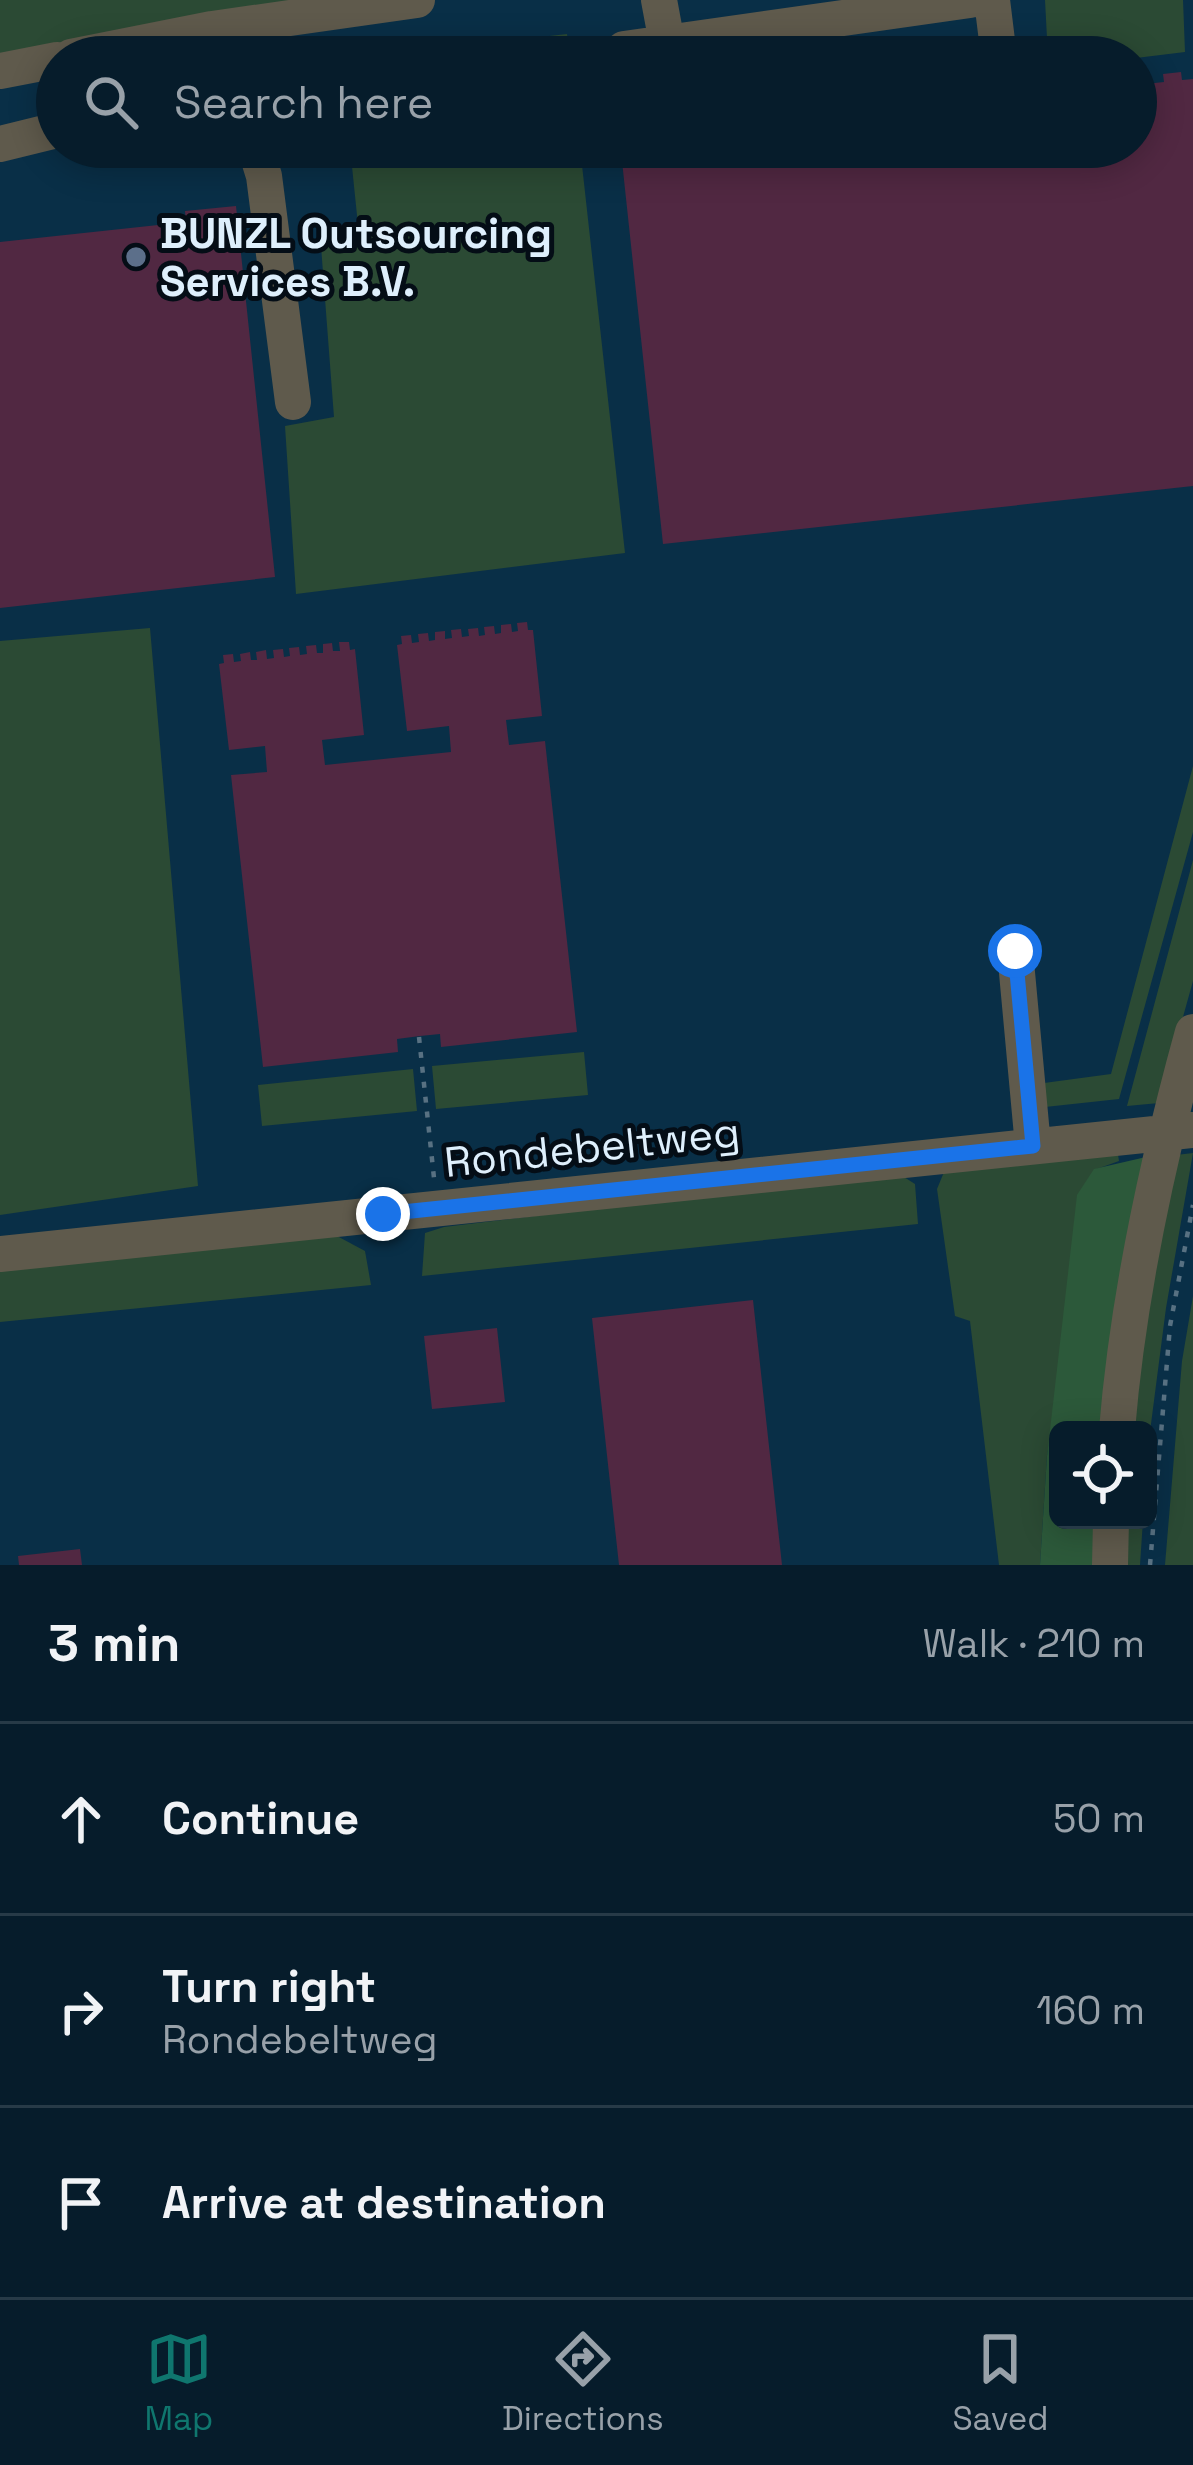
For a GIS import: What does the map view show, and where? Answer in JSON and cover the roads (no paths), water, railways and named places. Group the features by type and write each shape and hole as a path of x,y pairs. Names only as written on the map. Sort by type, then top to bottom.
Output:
{"street":[{"path":"251,36 417,0"},
{"path":"659,0 666,36"},
{"path":"716,36 970,0"},
{"path":"992,0 996,36"},
{"path":"0,71 36,64"},
{"path":"0,144 36,135"},
{"path":"262,168 293,402"},
{"path":"1015,951 1033,1146"},
{"path":"1118,1421 1130,1322 1179,1132 1193,1032"},
{"name":"Rondebeltweg","path":"0,1254 1179,1132"},
{"path":"1110,1565 1111,1529"}],"place":[{"name":"BUNZL Outsourcing Services B.V.","path":"136,257"}]}
